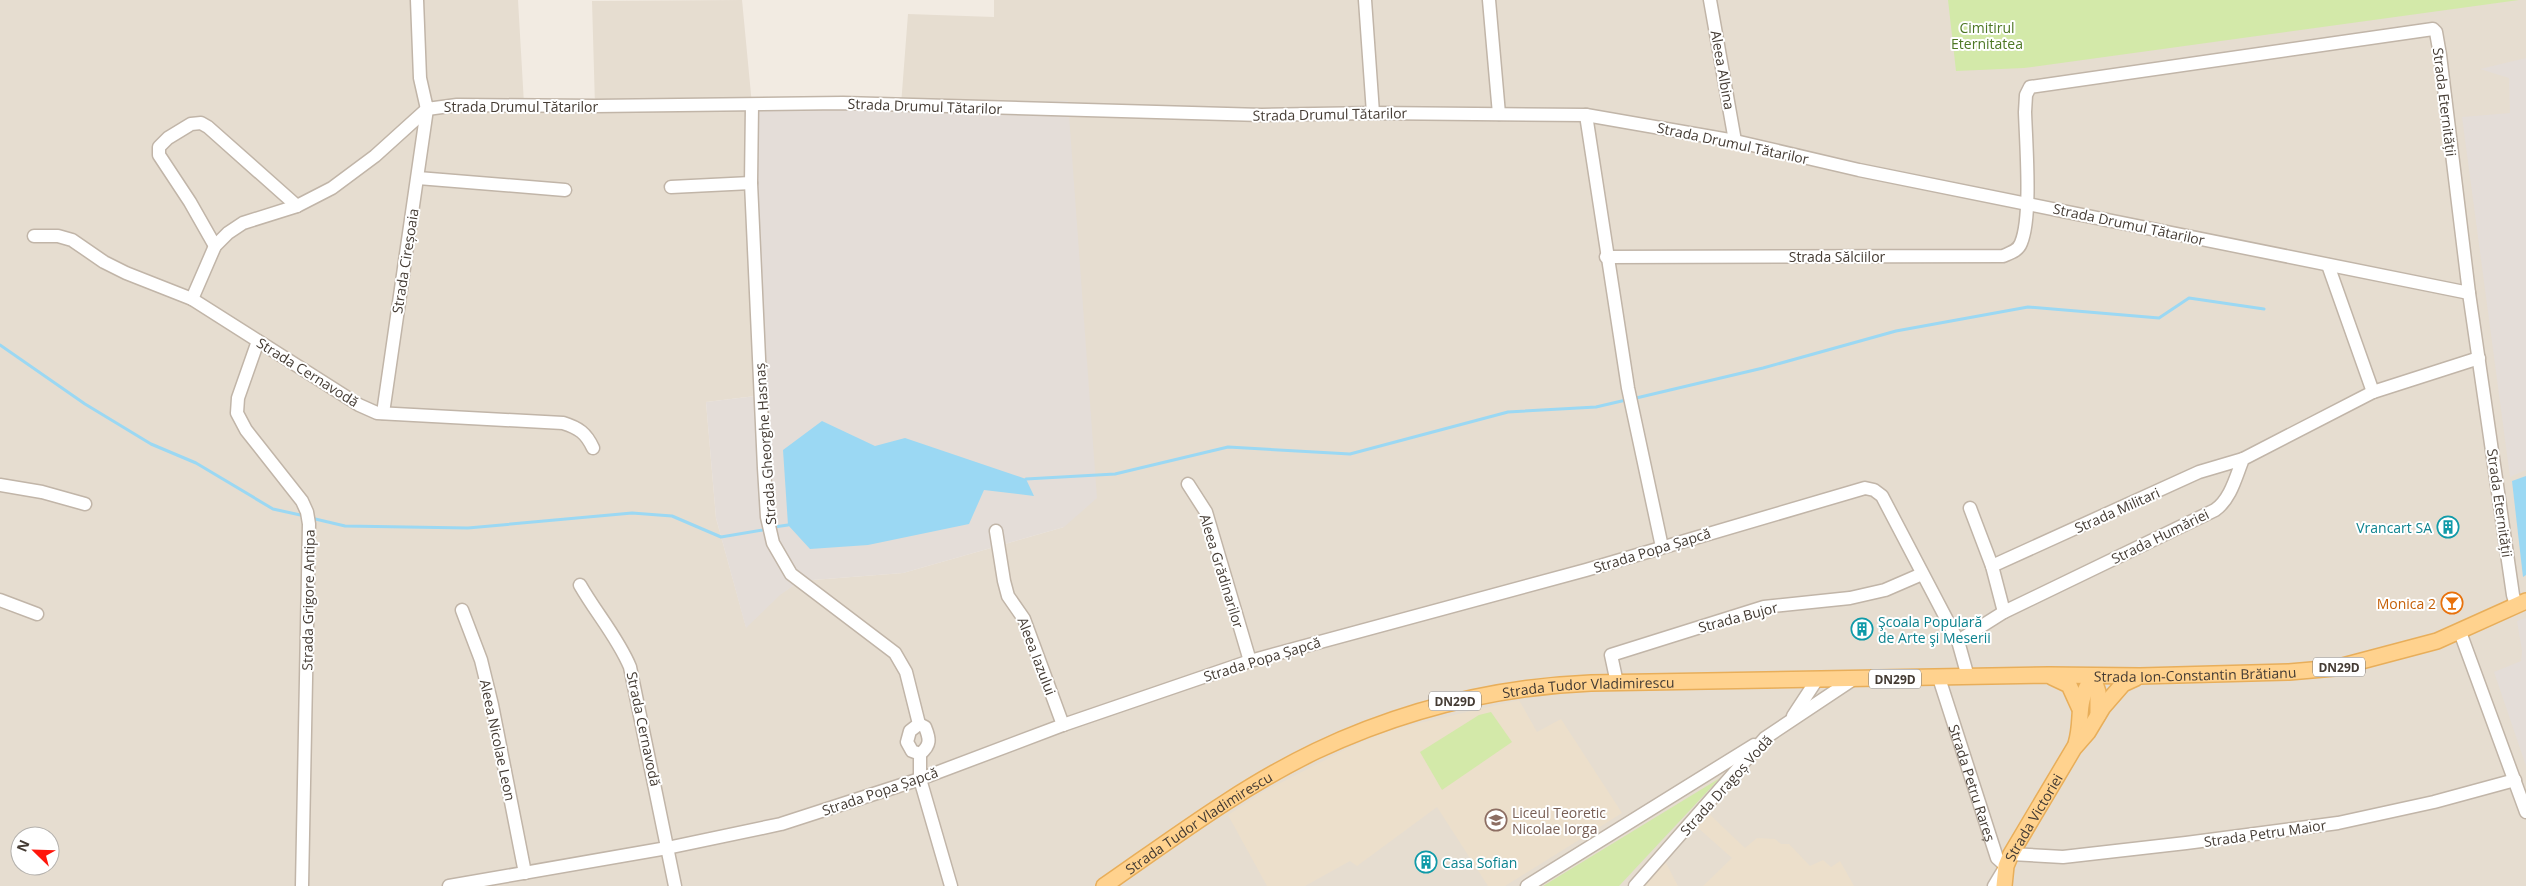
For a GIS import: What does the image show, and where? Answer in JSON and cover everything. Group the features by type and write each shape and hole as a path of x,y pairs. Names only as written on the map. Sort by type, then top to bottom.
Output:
{"main road":[{"name":"Strada Ion-Constantin Brătianu","path":"1852,680 2049,675 2093,677 2140,676 2289,672 2335,668 2437,641 2521,603"},
{"name":"Strada Victoriei","path":"2049,675 2069,685 2079,707"},
{"name":"Strada Victoriei","path":"2008,860 2074,748 2123,684 2140,676"},
{"name":"Strada Victoriei","path":"2074,748 2080,730 2079,707 2084,691 2093,677"},
{"path":"2093,677 2098,692 2098,715"},
{"name":"Strada Tudor Vladimirescu","path":"1104,886 1199,821 1276,773 1316,751 1426,708 1483,695 1543,685 1852,680"},
{"path":"2004,886 2008,860"}],"street":[{"name":"Strada Drumul Tătarilor","path":"417,0 420,78 428,109 457,105 752,105 843,103 1262,115 1373,113 1586,114 1735,141 1859,170 2026,202 2469,293"},
{"path":"1365,0 1373,113"},
{"path":"1489,0 1499,114"},
{"name":"Aleea Albina","path":"1710,0 1735,141"},
{"name":"Strada Eternității","path":"2026,202 2026,95 2030,87 2433,29 2436,32 2440,55 2469,293 2512,595 2521,603"},
{"name":"Strada Gheorghe Hasnaș","path":"752,105 751,183 767,517 773,543 791,574 895,653 906,672 919,724"},
{"name":"Strada Cireșoaia","path":"383,414 428,109"},
{"path":"192,299 215,246 228,233 243,223 297,206 332,188 357,171 428,109"},
{"path":"1586,114 1606,257 1628,388 1662,547"},
{"path":"215,246 190,202 158,155 159,147 168,138 191,124 201,123 208,127 297,206"},
{"path":"418,178 565,190"},
{"path":"672,187 751,183"},
{"name":"Strada Sălciilor","path":"1606,257 1992,257 2015,251 2021,244 2026,225 2026,202"},
{"name":"Strada Cernavodă","path":"34,236 58,236 72,240 112,266 192,299 359,405 383,414 563,423 577,427 587,436 593,448"},
{"path":"2328,265 2373,392"},
{"name":"Strada Grigore Antipa","path":"258,341 238,398 237,413 246,430 302,501 308,518 302,886"},
{"path":"2243,459 2373,392 2479,358"},
{"name":"Strada Militari","path":"1992,566 2199,472 2243,459"},
{"name":"Strada Humăriei","path":"1958,641 2004,612 2215,510 2223,504 2228,496 2243,459"},
{"name":"Aleea Grădinarilor","path":"1188,484 1206,512 1250,661"},
{"path":"0,485 42,492 85,504"},
{"name":"Strada Popa Șapcă","path":"449,886 668,848 781,824 920,779 1063,725 1250,661 1586,570 1864,488 1874,490 1882,496 1958,641 1968,677"},
{"path":"1970,508 1992,566 2004,612"},
{"name":"Aleea Iazului","path":"996,531 1008,596 1024,619 1063,725"},
{"name":"Strada Bujor","path":"1617,683 1611,654 1764,607 1850,598 1885,590 1922,574"},
{"name":"Strada Cernavodă","path":"580,584 598,617 622,646 630,667 675,886"},
{"path":"0,600 37,614"},
{"name":"Aleea Nicolae Leon","path":"462,610 481,660 492,705 525,873"},
{"path":"2460,632 2526,812"},
{"name":"Strada Petru Rareș","path":"1939,678 1997,858 2008,860"},
{"name":"Strada Dragoș Vodă","path":"1635,886 1765,738 1852,680"},
{"path":"1790,720 1816,681"},
{"path":"920,754 912,752 907,742 910,731 919,724 925,727 929,743 928,747 920,754 920,779 950,886"},
{"path":"1527,886 1765,738"},
{"name":"Strada Petru Maior","path":"2008,860 2063,857 2338,823 2434,802 2514,780"},
{"name":"Strada Victoriei","path":"1994,886 2008,860"}],"shaded area":[{"path":"0,0 518,0 524,104 595,106 592,1 742,0 752,105 765,395 706,402 716,518 746,627 779,595 800,581 903,573 1064,527 901,105 908,14 994,17 994,0 2526,0 2526,886 0,886"},
{"path":"2526,58 2526,470 2510,477 2462,117 2510,113 2509,78 2480,69"},
{"path":"1068,101 1097,498 1064,527 903,573 800,581 780,595 746,628 716,518 706,402 764,395 752,105"},
{"path":"2526,618 2526,766 2494,672 2521,661 2522,651 2517,621"},
{"path":"1519,700 1537,732 1561,719 1622,813 1505,886 1488,886 1437,807 1357,866 1350,861 1305,886 1267,886 1228,815 1263,792 1346,749 1389,730"},
{"path":"1708,813 1745,848 1757,838 1775,839 1781,844 1789,844 1810,866 1823,860 1831,867 1840,861 1854,886 1703,886 1732,858 1696,826"},
{"path":"1665,861 1678,886 1643,886"}],"green space":[{"name":"Cimitirul Eternitatea","path":"1948,0 2519,0 2024,68 1956,71"},
{"path":"1491,712 1512,742 1442,790 1420,752 1479,715"},
{"path":"1720,778 1619,886 1543,886"}],"water":[{"path":"822,421 875,446 905,438 1026,479 1034,496 984,490 969,524 868,545 810,549 788,525 783,450"},
{"path":"2526,476 2526,575 2523,577 2512,481"}],"waterway":[{"path":"1632,399 1763,368 1896,331 2028,307 2159,318 2189,298 2264,309"},
{"path":"0,345 85,404 151,444 196,463 273,509 305,516"},
{"path":"1026,479 1115,474 1228,447 1350,454 1508,412 1596,407 1626,400"},
{"path":"311,518 345,526 468,528 632,513 672,516 721,537 768,529"},
{"path":"774,527 788,525"}],"place":[{"name":"Vrancart SA","path":"2448,527"},
{"name":"Monica 2","path":"2452,603"},
{"name":"Şcoala Populară de Arte şi Meserii","path":"1862,629"},
{"name":"Liceul Teoretic Nicolae Iorga","path":"1496,820"},
{"name":"Casa Sofian","path":"1426,862"}]}
